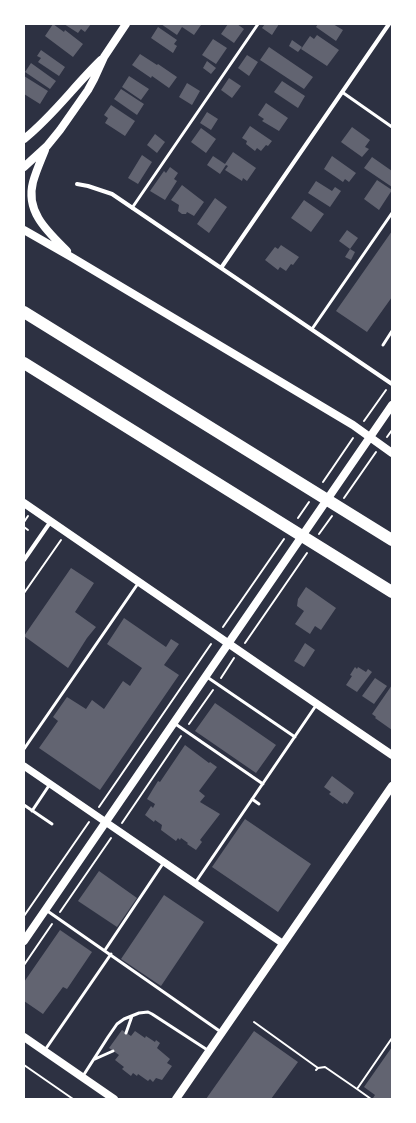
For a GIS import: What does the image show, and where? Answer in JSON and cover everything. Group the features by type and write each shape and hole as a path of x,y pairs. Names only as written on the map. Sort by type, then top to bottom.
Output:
{"highway":[{"path":"24,312 392,540"},
{"path":"24,363 392,592"}],"main road":[{"path":"24,139 51,115 78,83 104,56 126,24"},
{"path":"24,168 47,146 60,130 88,90 104,56"},
{"path":"47,146 33,181 32,205 37,218 42,225 73,258"},
{"path":"24,230 370,437 392,453"},
{"path":"24,941 392,405"},
{"path":"24,503 392,755"},
{"path":"176,1099 282,943 392,786"},
{"path":"24,1037 114,1099"}],"street":[{"path":"221,268 389,24"},
{"path":"76,184 101,189 112,194 391,383"},
{"path":"24,560 51,521"},
{"path":"24,766 282,943"}],"lane":[{"path":"132,208 258,24"},
{"path":"342,92 392,127"},
{"path":"312,329 392,213"},
{"path":"383,345 392,331"},
{"path":"24,749 139,582"},
{"path":"206,676 295,737"},
{"path":"195,883 317,704"},
{"path":"174,723 262,784"},
{"path":"32,811 50,784"},
{"path":"252,800 259,804"},
{"path":"24,805 52,824"},
{"path":"105,950 164,862"},
{"path":"46,910 222,1032"},
{"path":"44,1051 111,954"},
{"path":"82,1077 118,1024 132,1016 144,1012 152,1014 208,1051"},
{"path":"126,1033 132,1016"},
{"path":"94,1060 113,1051"}],"path":[{"path":"374,408 391,383"},
{"path":"24,527 28,530"},
{"path":"24,593 66,532"},
{"path":"107,794 207,650"},
{"path":"127,815 225,672"},
{"path":"24,916 84,828"},
{"path":"24,965 105,848"},
{"path":"254,1022 317,1069 324,1067 371,1099"},
{"path":"357,1089 392,1038"},
{"path":"24,1066 73,1099"}],"building":[{"path":"53,24 64,32 65,30 83,44 73,57 45,36"},
{"path":"64,24 91,24 85,32 81,29 78,33"},
{"path":"161,24 201,25 194,35 182,27 177,35"},
{"path":"228,24 237,24 244,29 234,43 221,34"},
{"path":"265,24 279,24 272,35 262,28"},
{"path":"318,24 333,24 343,30 336,41 316,27"},
{"path":"158,27 177,40 174,44 177,46 173,53 151,38"},
{"path":"317,35 339,50 327,66 301,49 310,36 314,39"},
{"path":"213,39 227,48 216,64 202,55"},
{"path":"292,40 302,47 298,52 289,46"},
{"path":"269,47 313,77 304,89 260,60"},
{"path":"41,50 65,67 59,76 38,62 41,58 37,56"},
{"path":"140,54 177,77 169,88 152,76 151,78 132,65"},
{"path":"247,55 258,62 249,76 238,68"},
{"path":"207,61 216,68 211,74 203,68"},
{"path":"31,63 56,81 50,89 25,72"},
{"path":"24,76 48,91 40,104 24,94"},
{"path":"129,76 149,89 141,100 122,87"},
{"path":"229,78 241,86 232,98 221,90"},
{"path":"282,81 305,96 298,108 274,92"},
{"path":"187,83 200,91 192,105 179,97"},
{"path":"121,89 144,104 137,115 114,99"},
{"path":"266,103 288,118 279,131 262,121 264,119 258,115"},
{"path":"111,105 135,121 125,136 105,123 108,118 104,115"},
{"path":"207,112 218,119 211,130 200,123"},
{"path":"250,126 272,141 261,151 257,148 255,151 246,144 247,141 242,138"},
{"path":"352,127 370,140 365,147 369,149 362,157 341,142"},
{"path":"201,128 216,139 206,153 191,142"},
{"path":"155,134 165,142 157,153 147,145"},
{"path":"233,152 256,168 247,181 243,178 242,181 225,170 228,166 226,165 220,174 207,165 213,156 225,164"},
{"path":"142,155 152,162 138,184 128,178"},
{"path":"332,156 356,173 349,182 345,179 343,182 324,169"},
{"path":"372,157 392,171 392,187 364,168"},
{"path":"170,167 178,173 174,179 177,181 165,200 150,191 164,171 166,173"},
{"path":"377,180 392,190 379,210 364,199"},
{"path":"316,181 332,191 335,187 341,191 330,207 308,193"},
{"path":"182,185 204,202 194,216 187,212 186,214 182,214 178,211 179,205 171,200"},
{"path":"215,198 227,207 209,233 197,224"},
{"path":"304,200 324,214 311,232 291,218"},
{"path":"347,230 358,238 350,249 339,241"},
{"path":"392,231 392,297 367,332 336,311"},
{"path":"281,245 299,257 286,271 280,267 278,270 265,260 275,247 278,249"},
{"path":"350,249 355,252 351,260 345,257"},
{"path":"71,568 94,583 75,612 96,627 87,638 68,668 24,636"},
{"path":"306,587 336,608 321,630 315,626 310,634 295,624 304,611 297,606 298,599"},
{"path":"124,618 166,647 171,639 179,644 164,665 179,675 100,790 39,748 58,721 53,717 67,697 86,709 92,700 104,709 123,681 130,686 142,668 107,644"},
{"path":"305,643 315,650 304,667 294,661"},
{"path":"355,667 357,669 358,667 366,672 368,669 372,672 357,692 346,685 352,676 350,675"},
{"path":"375,678 387,686 374,704 362,696"},
{"path":"392,685 392,730 375,718 376,717 372,714"},
{"path":"215,703 276,745 256,773 195,731"},
{"path":"185,745 209,763 210,762 217,767 199,791 205,796 200,802 220,814 200,840 202,842 196,850 181,838 180,840 178,838 176,841 161,830 162,825 155,820 154,822 145,815 151,806 153,808 155,804 147,799 158,781 160,782"},
{"path":"332,776 354,793 347,804 344,802 343,804 329,794 331,792 324,787"},
{"path":"245,819 311,864 278,912 212,867"},
{"path":"99,871 137,898 117,927 78,901"},
{"path":"164,895 204,922 161,986 121,959"},
{"path":"60,930 92,952 67,989 63,987 43,1014 24,1001 24,982"},
{"path":"122,1030 131,1036 135,1031 145,1038 146,1036 155,1042 156,1040 160,1043 157,1048 170,1059 167,1063 172,1066 162,1080 156,1078 153,1082 150,1079 148,1081 138,1074 137,1076 133,1073 131,1076 122,1069 124,1067 115,1060 119,1055 109,1048"},
{"path":"254,1031 298,1062 271,1099 206,1099"},
{"path":"392,1047 392,1099 374,1099 373,1098 375,1095 364,1087"}]}
